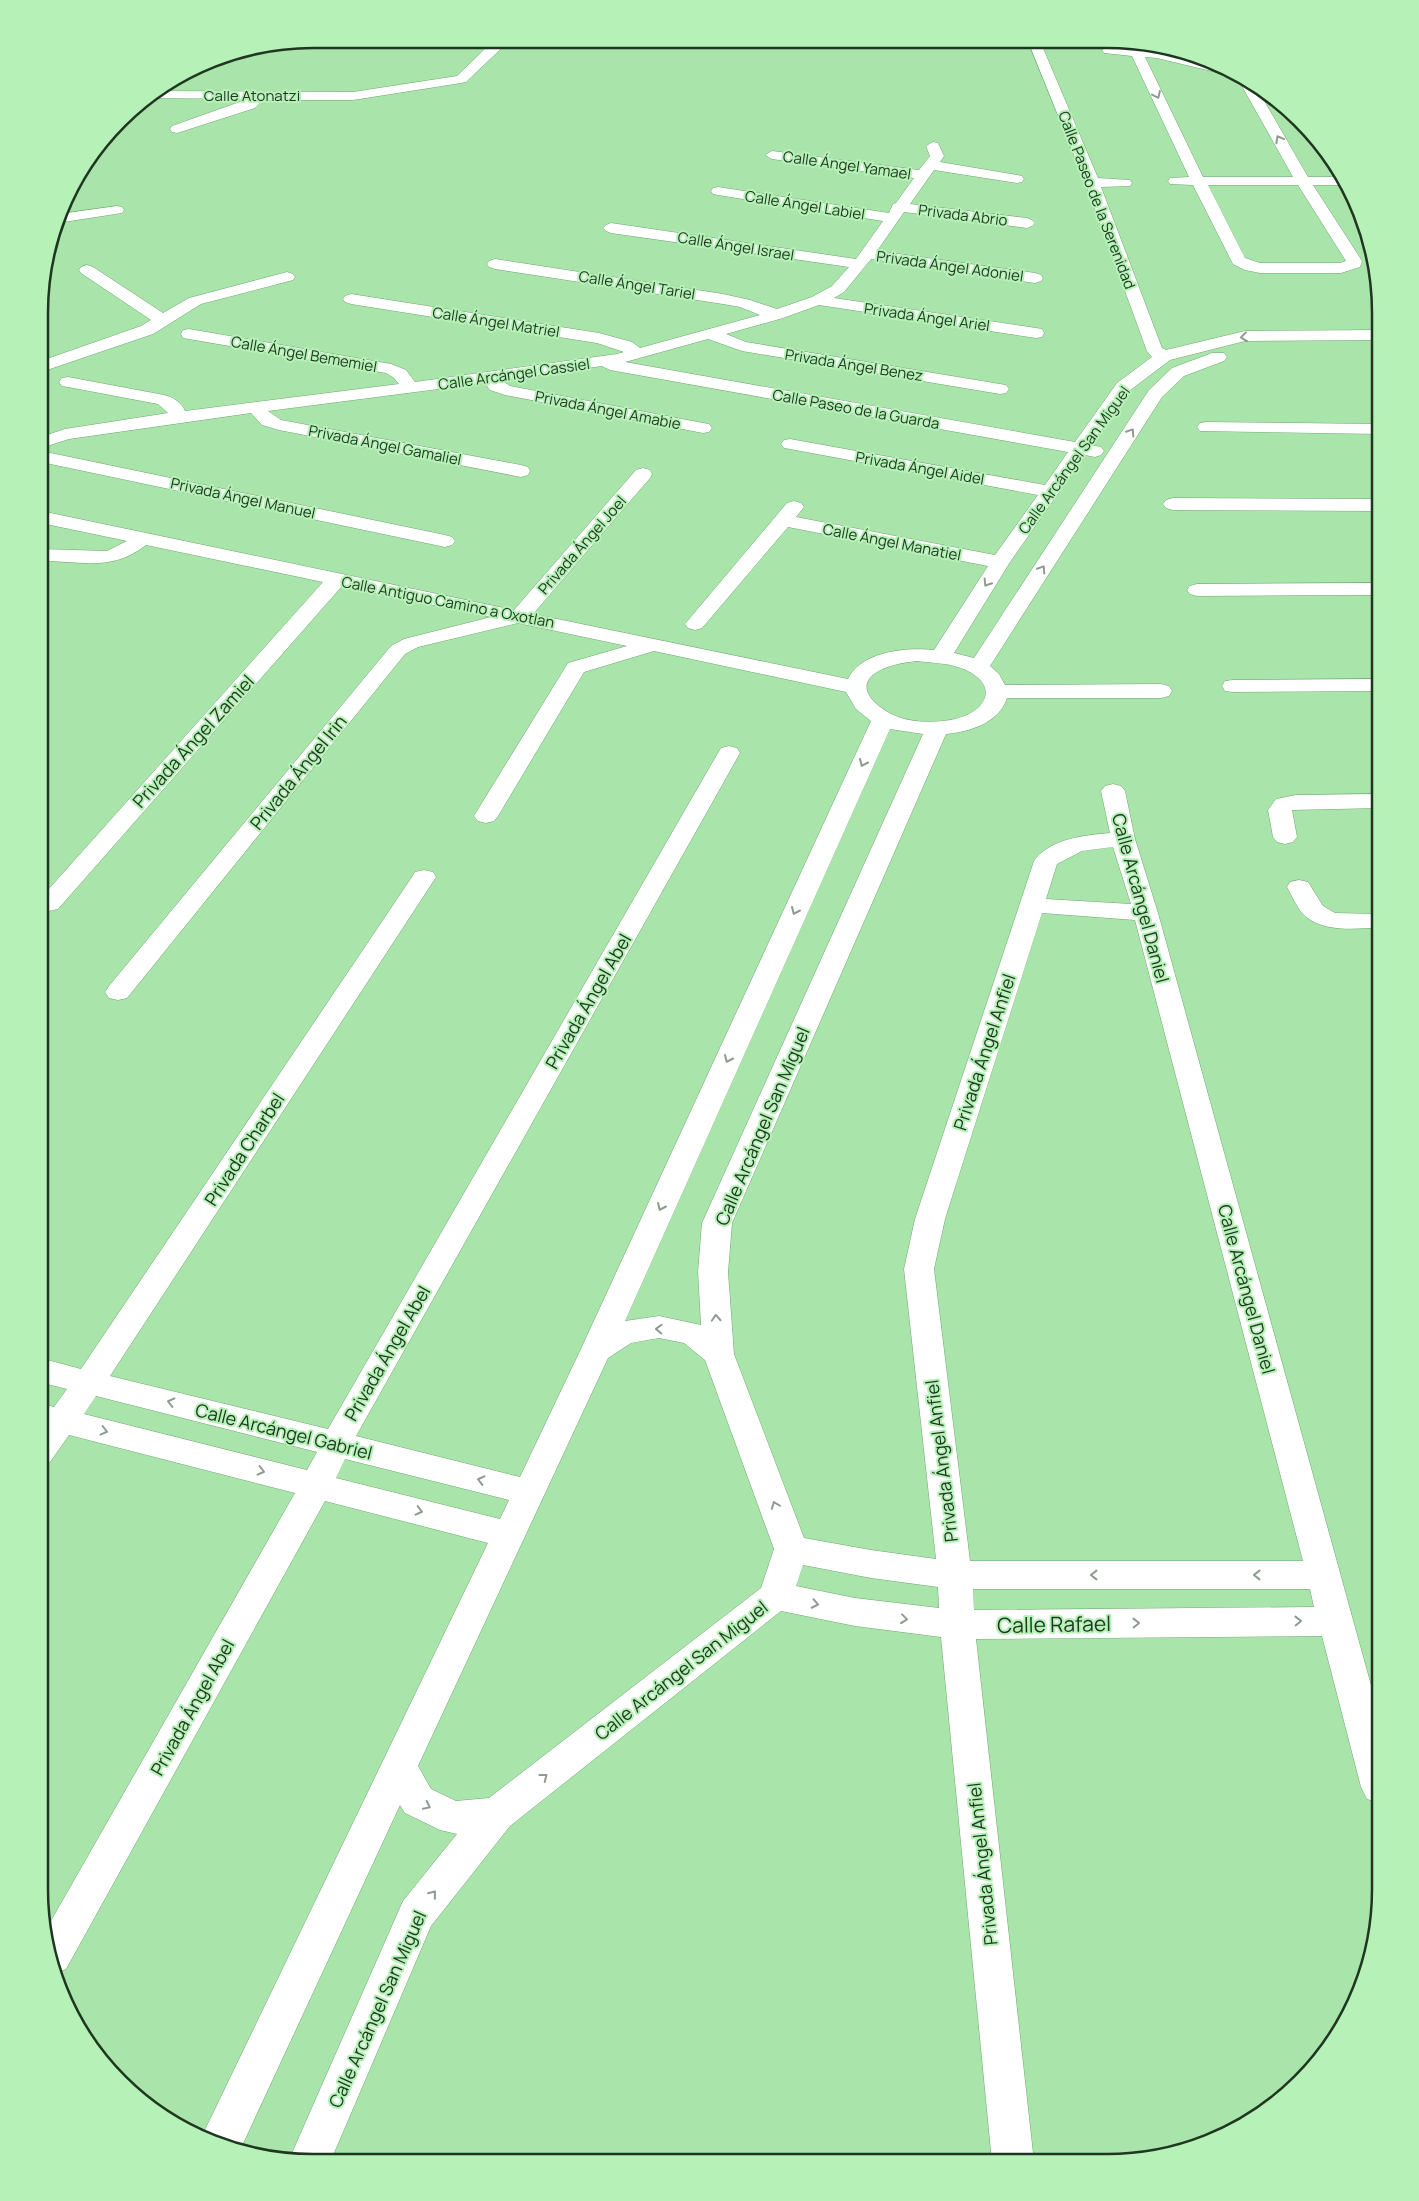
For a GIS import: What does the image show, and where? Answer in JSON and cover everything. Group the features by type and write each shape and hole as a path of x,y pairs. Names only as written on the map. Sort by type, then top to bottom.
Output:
{"street":[{"name":"Calle Atonatzi","path":"162,94 353,96 461,79 494,48"},
{"name":"Calle Paseo de la Serenidad","path":"1037,48 1092,182 1156,351 1164,356"},
{"path":"1108,50 1136,51 1200,65"},
{"path":"1136,51 1198,181 1239,261 1243,264 1260,268 1340,268 1354,264 1354,261 1303,181 1252,91"},
{"path":"177,129 250,106 261,95"},
{"path":"926,170 937,156 933,146"},
{"name":"Calle Ángel Yamael","path":"772,154 1017,179"},
{"name":"Calle Arcángel Cassiel","path":"48,440 65,434 178,417 596,363 639,354 777,315 818,300 838,289 863,259 926,170"},
{"path":"1175,181 1337,181"},
{"path":"1092,182 1125,183"},
{"name":"Calle Ángel Labiel","path":"718,191 895,212"},
{"path":"65,218 117,210"},
{"name":"Privada Abrio","path":"895,212 1028,223"},
{"name":"Calle Ángel Israel","path":"611,228 863,259"},
{"name":"Privada Ángel Adoniel","path":"863,259 1035,278"},
{"name":"Calle Ángel Tariel","path":"495,264 723,299 744,303 777,315"},
{"path":"87,270 163,321"},
{"path":"48,365 147,330 195,301 287,277"},
{"name":"Calle Ángel Matriel","path":"350,299 599,338 626,346 639,354"},
{"name":"Privada Ángel Ariel","path":"818,300 1036,333"},
{"name":"Calle Ángel Bememiel","path":"189,334 391,369 400,374 410,388"},
{"name":"Privada Ángel Benez","path":"710,334 742,346 1000,389"},
{"name":"Calle Arcángel San Miguel","path":"941,656 1000,562 1123,387 1164,356 1245,336 1372,335"},
{"name":"Calle Arcángel San Miguel","path":"978,668 1155,394 1178,372 1218,357 1258,349 1300,346 1372,346"},
{"name":"Calle Paseo de la Guarda","path":"596,363 1116,455"},
{"name":"Privada Ángel Amabie","path":"490,377 496,386 505,390 702,428"},
{"path":"68,382 164,400 174,408 178,417"},
{"name":"Privada Ángel Gamaliel","path":"257,407 262,418 279,425 521,471"},
{"path":"1206,427 1372,429"},
{"name":"Privada Ángel Aidel","path":"790,444 1049,491"},
{"name":"Privada Ángel Manuel","path":"48,457 445,541"},
{"name":"Privada Ángel Joel","path":"520,616 643,474"},
{"path":"1173,504 1372,505"},
{"name":"Calle Ángel Manatiel","path":"695,624 788,514 1000,562"},
{"name":"Calle Antiguo Camino a Oxotlan","path":"48,518 855,687"},
{"path":"48,555 115,555 124,552 143,538"},
{"name":"Privada Ángel Zamiel","path":"49,904 337,579"},
{"path":"1197,590 1372,589"},
{"name":"Privada Ángel Irin","path":"118,992 398,650 411,643 520,616"},
{"path":"486,816 576,668 584,664 656,644"},
{"path":"917,655 941,656 978,668 994,684 998,692 996,703 988,712 958,726 937,728 908,726 883,719 862,704 857,696 855,687 861,675 874,665 894,658 917,655"},
{"path":"1233,686 1372,685"},
{"path":"998,692 1161,691"},
{"path":"223,2138 596,1351 883,719"},
{"name":"Calle Arcángel San Miguel","path":"313,2154 416,1914 496,1814 775,1596 791,1549 718,1354 713,1272 717,1223 937,728"},
{"name":"Privada Ángel Abel","path":"55,1950 316,1485 336,1444 729,753"},
{"name":"Calle Arcángel Daniel","path":"1112,791 1123,839 1146,914 1372,1757"},
{"path":"1285,837 1280,810 1284,804 1296,802 1372,801"},
{"name":"Privada Ángel Anfiel","path":"1012,2154 957,1625 955,1575 918,1269 930,1219 1046,861 1060,849 1090,841 1123,839"},
{"name":"Privada Charbel","path":"51,1418 89,1382 424,877"},
{"path":"1298,887 1314,912 1330,920 1372,921"},
{"path":"1032,905 1146,914"},
{"path":"596,1351 623,1333 659,1327 693,1334 718,1354"},
{"name":"Calle Arcángel Gabriel","path":"48,1372 529,1492"},
{"path":"51,1418 510,1535"},
{"path":"791,1549 871,1564 955,1575 1323,1574"},
{"name":"Calle Rafael","path":"775,1596 855,1612 957,1625 1335,1620"},
{"path":"399,1767 418,1801 427,1806 453,1818 496,1814"}]}
